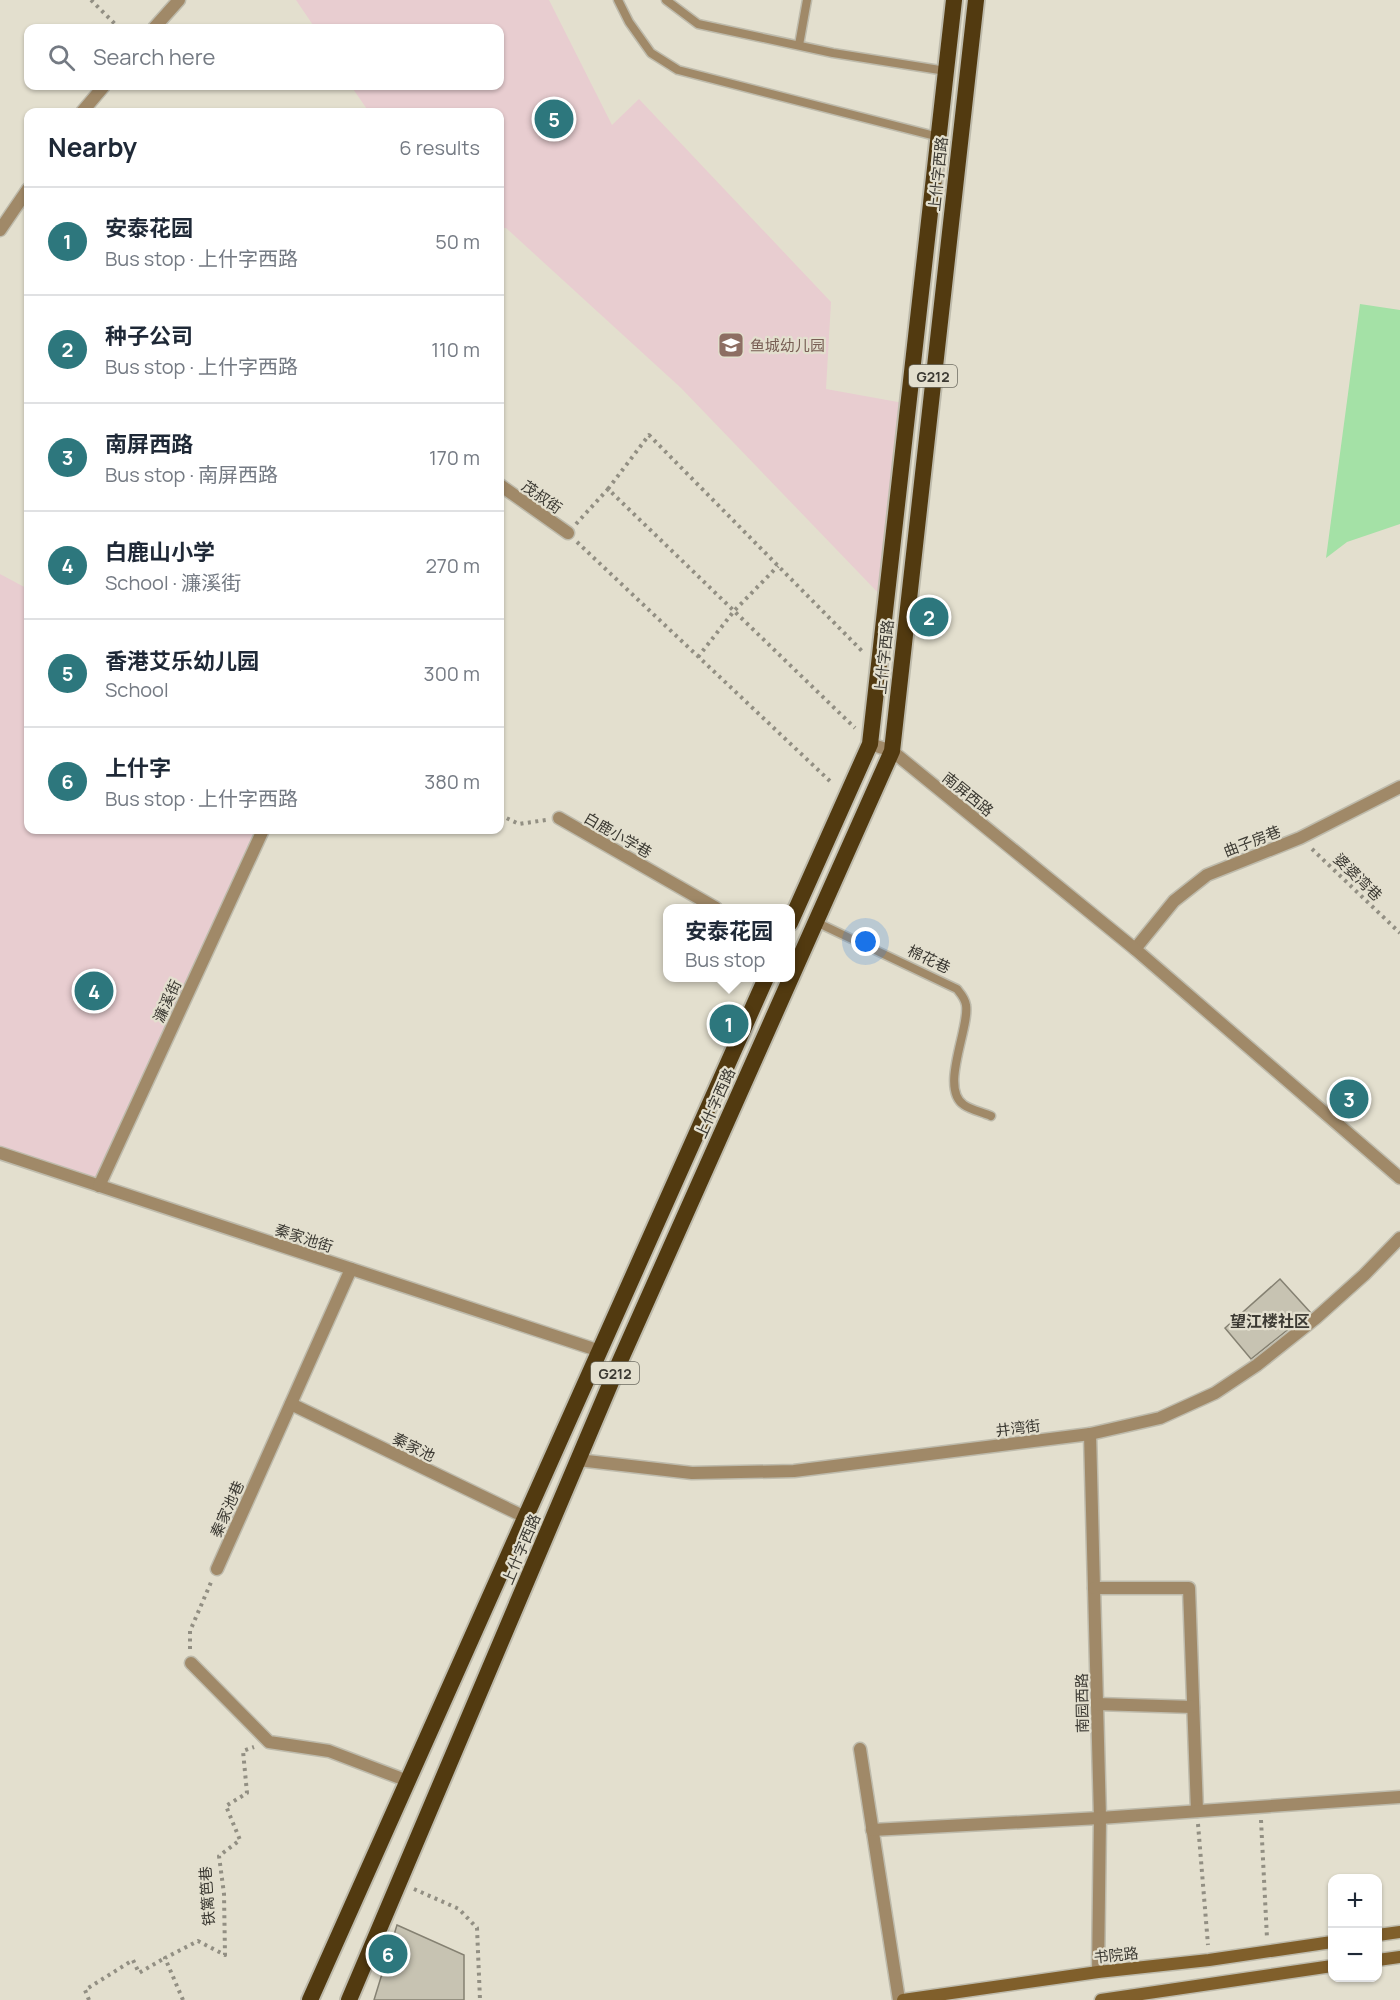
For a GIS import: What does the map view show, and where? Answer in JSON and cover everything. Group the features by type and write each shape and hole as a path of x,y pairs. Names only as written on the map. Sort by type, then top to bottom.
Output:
{"highway":[{"name":"上什字西路","path":"795,912 870,744 954,0"},
{"name":"上什字西路","path":"795,969 892,751 976,0"},
{"name":"上什字西路","path":"310,2000 764,982"},
{"name":"上什字西路","path":"349,2000 620,1361 789,982"}],"main road":[{"path":"1382,1934 1400,1932"},
{"name":"书院路","path":"901,2000 1328,1943"},
{"path":"1382,1959 1400,1957"},
{"path":"1101,2000 1328,1967"}],"street":[{"path":"158,24 179,0"},
{"path":"85,108 101,90"},
{"path":"0,231 24,195"},
{"name":"茂叔街","path":"504,488 567,533"},
{"name":"南屏西路","path":"870,744 892,751 1135,949 1400,1178"},
{"name":"曲子房巷","path":"1135,949 1174,901 1207,875 1300,838 1400,788"},
{"name":"白鹿小学巷","path":"559,818 707,904"},
{"name":"濂溪街","path":"99,1186 261,834"},
{"name":"秦家池街","path":"0,1153 600,1351"},
{"name":"井湾街","path":"578,1460 692,1473 794,1471 1090,1434 1160,1418 1215,1394 1257,1365 1316,1318 1364,1275 1400,1238"},
{"name":"秦家池巷","path":"217,1569 351,1269"},
{"name":"秦家池","path":"291,1404 525,1518"},
{"name":"南园西路","path":"1090,1434 1100,1818 1098,1972"},
{"path":"1094,1588 1188,1588 1197,1811"},
{"path":"190,1663 269,1742 329,1751 408,1781"},
{"path":"1098,1704 1193,1707"},
{"path":"860,1749 901,2000"},
{"path":"872,1830 1100,1818 1400,1797"}],"lane":[{"path":"618,0 628,22 651,53 678,70 939,137"},
{"path":"666,0 698,24 946,71"},
{"path":"800,45 807,0"},
{"name":"棉花巷","path":"816,922 957,989 964,996 967,1007 956,1059 957,1096 963,1105 991,1116"}],"path":[{"path":"91,0 115,24"},
{"path":"846,797 567,533 608,489 649,435 879,668"},
{"path":"608,489 870,744"},
{"path":"698,657 734,611 778,566"},
{"path":"504,817 519,824 559,818"},
{"name":"婆婆湾巷","path":"1300,838 1400,933"},
{"path":"190,1663 190,1632 217,1569"},
{"name":"铁篱笆巷","path":"89,2000 85,1990 132,1960 139,1973 198,1941 225,1955 224,1894 219,1856 240,1840 226,1806 247,1793 243,1751 269,1742"},
{"path":"1261,1807 1267,1952"},
{"path":"1197,1811 1209,1960"},
{"path":"400,1882 459,1909 477,1928 480,2000"},
{"path":"165,1958 183,2000"}],"shaded area":[{"name":"鱼城幼儿园","path":"296,0 549,0 612,125 639,99 831,302 826,389 909,404 886,601 681,388 504,228 504,108 366,108 354,90 504,90 504,24 312,24"},
{"path":"0,574 24,587 24,834 261,834 99,1186 0,1153"}],"green space":[{"path":"1360,304 1400,310 1400,524 1347,542 1326,558"}],"building":[{"path":"1280,1279 1310,1312 1251,1359 1225,1328"},
{"path":"397,1925 464,1955 464,2000 374,2000"}],"place":[{"name":"香港艾乐幼儿园","path":"554,119"},
{"name":"鱼城幼儿园","path":"731,345"},
{"name":"种子公司","path":"929,617"},
{"name":"白鹿山小学","path":"94,991"},
{"name":"安泰花园","path":"729,1024"},
{"name":"南屏西路","path":"1349,1099"},
{"name":"上什字","path":"388,1954"}],"district":[{"name":"望江楼社区","path":"1270,1321"}]}
